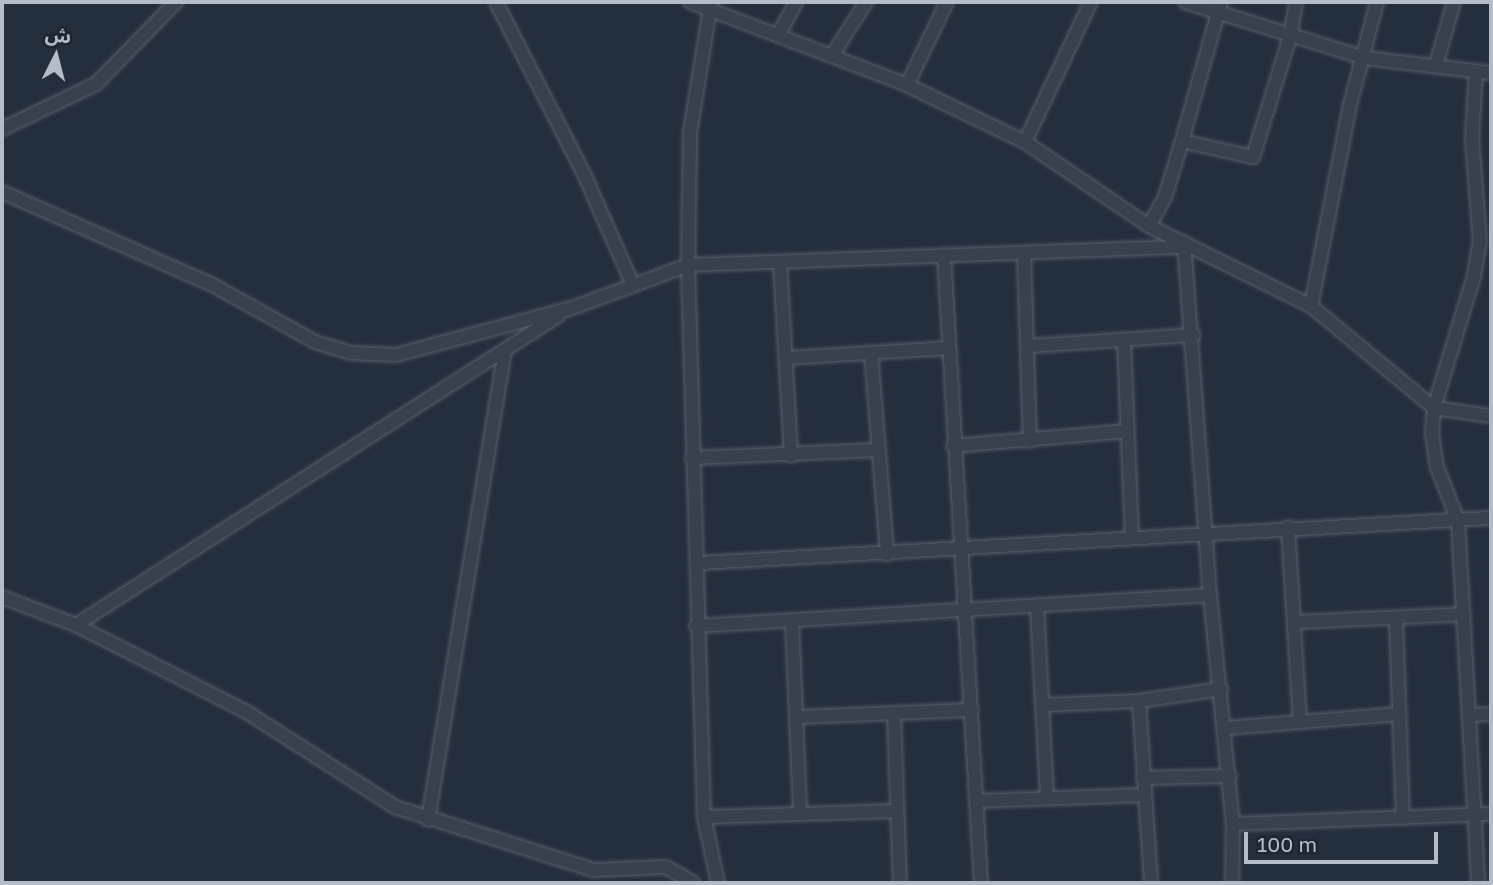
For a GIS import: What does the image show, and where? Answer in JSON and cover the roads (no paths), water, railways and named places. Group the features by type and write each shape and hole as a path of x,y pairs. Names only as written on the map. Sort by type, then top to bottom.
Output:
{"street":[{"path":"2,129 96,84 176,2"},
{"path":"496,2 584,174 633,285"},
{"path":"690,2 709,6 833,54 907,85 1025,142 1149,226 1311,306 1434,408 1491,416"},
{"path":"778,34 796,2"},
{"path":"833,54 866,2"},
{"path":"907,85 947,2"},
{"path":"1025,142 1091,2"},
{"path":"1185,2 1221,6 1290,37 1366,58 1491,73"},
{"path":"1182,141 1253,157 1290,37 1296,2"},
{"path":"1311,306 1350,105 1366,58 1377,2"},
{"path":"1436,65 1454,2"},
{"path":"709,6 690,133 688,265 692,458 700,564 696,626 705,817 718,883"},
{"path":"1149,226 1165,198 1202,59 1221,6"},
{"path":"1476,71 1472,138 1480,241 1475,276 1434,408 1437,467 1458,521 1471,715 1478,883 1491,883"},
{"path":"2,192 211,284 315,342 351,353 396,355 572,308 688,265 1184,245"},
{"path":"1184,245 1194,335 1210,595 1230,776 1233,824 1232,883"},
{"path":"1024,253 1030,441"},
{"path":"944,256 953,446 981,883"},
{"path":"780,263 791,456"},
{"path":"76,625 572,308"},
{"path":"1028,346 1194,335"},
{"path":"1124,341 1132,538"},
{"path":"786,358 948,348"},
{"path":"428,820 505,350"},
{"path":"871,353 887,554"},
{"path":"953,446 1127,431"},
{"path":"692,458 791,456 878,450"},
{"path":"700,564 960,550 1208,531 1491,518"},
{"path":"1288,527 1297,622 1300,722"},
{"path":"696,626 1210,595"},
{"path":"2,597 76,625 245,711 395,807 428,820 594,870 666,867 694,883"},
{"path":"1037,606 1047,798"},
{"path":"1297,622 1464,614"},
{"path":"1396,619 1403,818"},
{"path":"792,620 800,812"},
{"path":"1043,705 1139,701 1222,690"},
{"path":"1139,701 1151,883"},
{"path":"798,717 972,710"},
{"path":"894,714 900,883"},
{"path":"1226,728 1399,714"},
{"path":"1471,715 1491,714"},
{"path":"1143,778 1230,776"},
{"path":"977,801 1144,795"},
{"path":"705,817 897,811"},
{"path":"1233,824 1491,814"}]}
